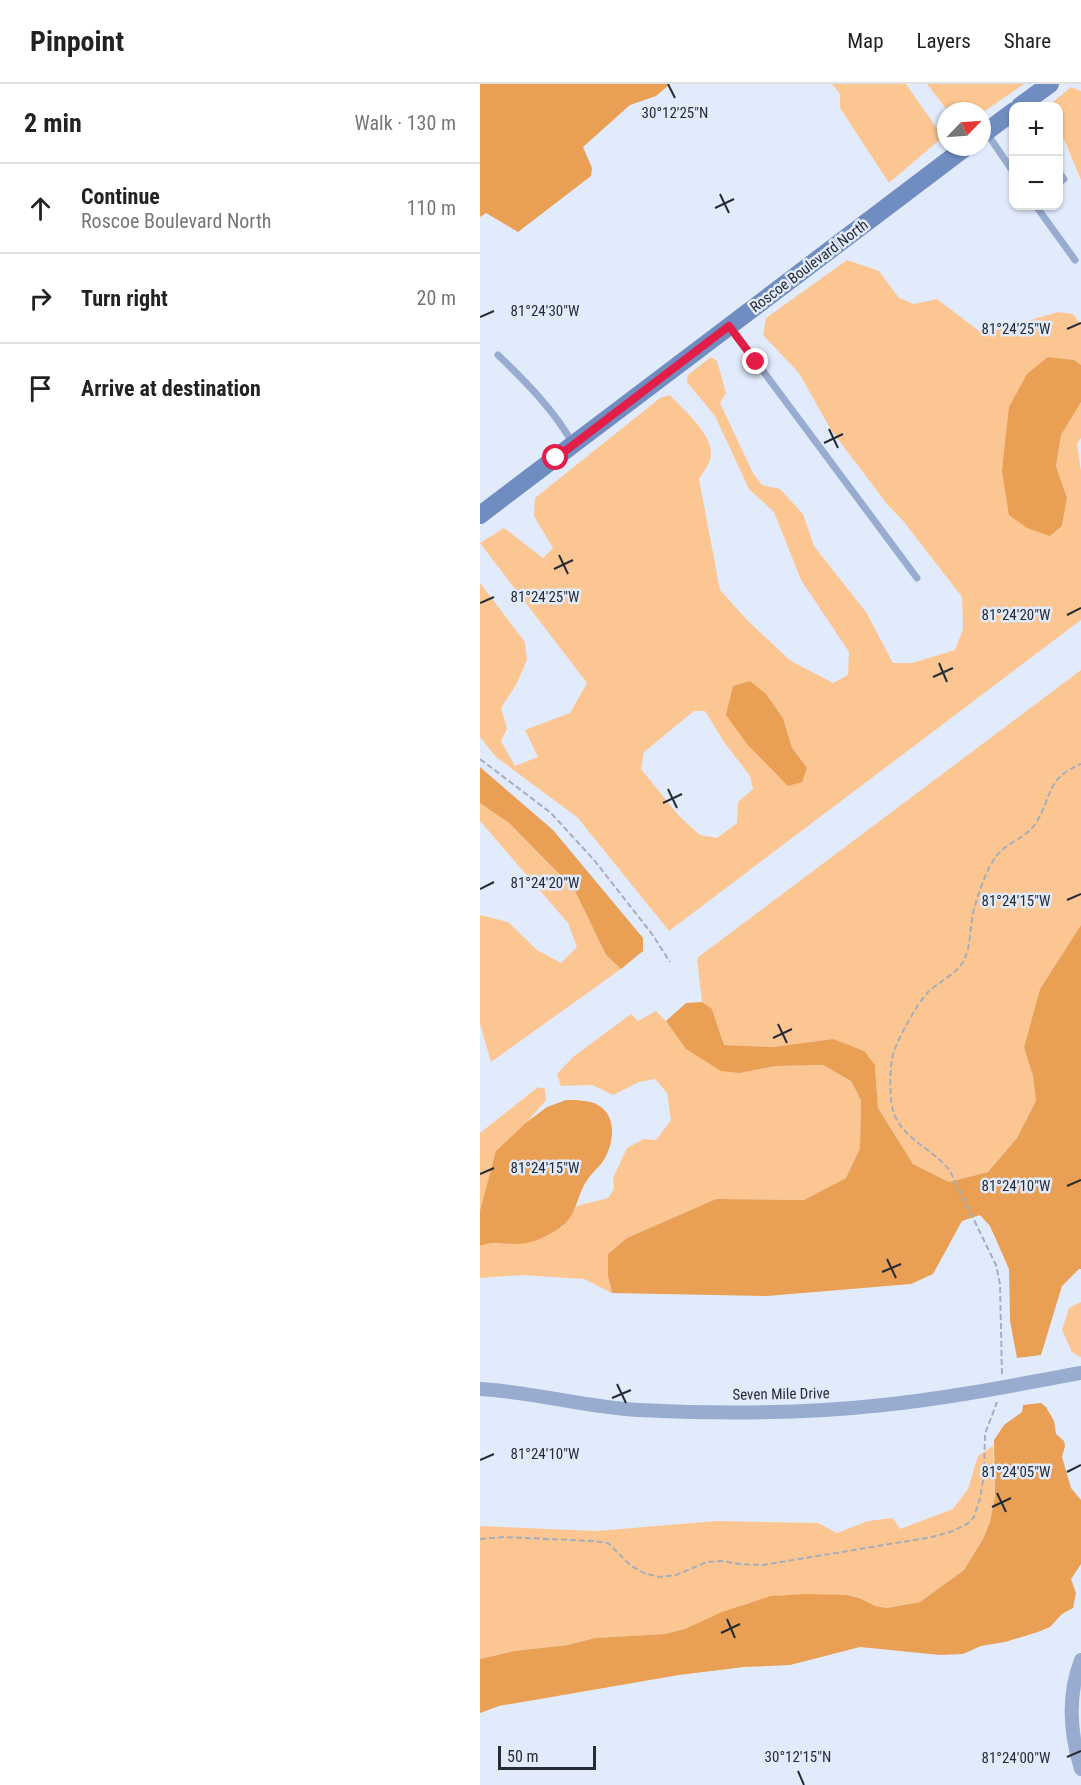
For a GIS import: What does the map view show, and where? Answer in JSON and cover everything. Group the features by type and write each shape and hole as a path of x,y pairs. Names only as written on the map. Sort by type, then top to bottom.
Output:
{"street":[{"path":"1025,102 1050,84"},
{"path":"991,129 1009,115"},
{"name":"Roscoe Boulevard North","path":"480,515 954,156"},
{"name":"Seven Mile Drive","path":"480,1389 536,1394 636,1410 730,1412 835,1410 883,1406 1081,1373"},
{"path":"1081,1660 1073,1689 1071,1711 1074,1746 1081,1769"}],"lane":[{"path":"991,141 1009,160"},
{"path":"1039,210 1075,260"},
{"path":"729,326 917,578"},
{"path":"498,355 528,384 564,429 573,444"}],"path":[{"path":"480,759 551,813 594,860 652,934 670,963"},
{"path":"480,1539 504,1537 608,1543 630,1565 644,1573 659,1577 676,1575 707,1562 722,1561 763,1565 932,1537 960,1528 974,1517 981,1498 985,1434 1003,1387 1000,1284 996,1265 944,1163 903,1130 894,1114 891,1099 892,1058 897,1042 918,1004 928,992 956,971 965,958 978,897 998,854 1029,832 1052,786 1063,775 1081,764"}],"shaded area":[{"path":"480,84 670,84 656,96 630,105 583,147 592,168 591,176 518,232 486,213 480,217"},
{"path":"832,84 906,84 937,128 937,142 889,183 840,108 840,94"},
{"path":"927,84 1024,84 991,107 991,102 941,102"},
{"path":"1071,87 1081,91 1081,180 1063,137 1063,102 1053,102"},
{"path":"847,260 879,271 899,298 914,304 937,299 983,334 1058,312 1073,314 1081,324 1081,365 1074,360 1048,357 1050,536 1062,526 1067,498 1056,466 1061,435 1081,402 1081,438 1077,444 1081,471 1081,620 669,931 577,817 496,757 480,737 480,583 525,642 527,660 516,685 501,708 507,729 501,741 515,766 538,757 525,730 570,713 587,683 480,543 504,528 543,558 553,548 534,516 535,498 660,398 670,395 701,429 710,445 710,460 699,479 720,590 748,621 791,661 833,683 848,675 849,652 801,580 774,512 749,489 715,416 687,382 688,375 711,357 717,361 726,393 720,403 753,473 762,485 780,489 803,514 814,546 866,612 893,663 912,663 955,650 963,629 962,597 831,430 799,373 763,335 766,318","holes":["766,694 783,718 792,748","694,711 705,711 724,742 750,776 753,789 738,802 737,823 717,838 700,835 679,816 641,769 644,752"]},
{"path":"1048,357 1074,360 1081,365 1081,402 1061,435 1056,466 1067,498 1062,526 1050,536 1027,528 1009,515 1002,471 1009,407 1027,374"},
{"path":"1081,670 1081,925 1040,989 1024,1046 1033,1076 1036,1101 1017,1138 988,1172 949,1182 913,1164 878,1108 875,1065 833,1039 773,1047 724,1045 712,1009 702,1002 697,958"},
{"path":"750,681 766,694 783,718 792,748 807,768 802,782 788,786 747,744 726,715 733,686"},
{"path":"480,767 553,830 643,938 643,951 621,969 606,955 574,889 509,823 480,803"},
{"path":"480,803 509,823 574,889 606,955 621,969 491,1062 480,1024 480,915 508,922 537,950 561,963 577,947 568,923 480,821"},
{"path":"1081,925 1081,1269 1062,1286 1041,1355 1017,1358 1010,1321 1009,1269 990,1226 980,1215 962,1221 933,1274 911,1284 767,1296 612,1293 608,1276 608,1254 627,1238 716,1199 804,1200 846,1178 860,1148 861,1100 851,1081 823,1065 776,1066 740,1073 721,1071 686,1049 666,1021 686,1003 702,1002 712,1009 724,1045 773,1047 833,1039 864,1051 875,1065 878,1108 913,1164 949,1182 988,1172 1017,1138 1036,1101 1033,1076 1024,1047 1040,989"},
{"path":"656,1011 686,1048 740,1073 776,1066 823,1065 851,1081 861,1100 860,1148 846,1178 804,1200 716,1199 627,1238 608,1254 608,1276 612,1293 584,1279 522,1275 480,1278 480,1246 491,1241 517,1244 563,1226 577,1206 608,1198 614,1189 613,1178 627,1148 644,1139 656,1140 671,1120 667,1093 655,1079 639,1082 613,1095 592,1085 561,1086 557,1074 573,1057 631,1014 638,1021"},
{"path":"538,1087 545,1089 546,1100 527,1122 480,1211 480,1133"},
{"path":"566,1100 587,1101 598,1105 608,1116 612,1129 612,1137 605,1158 584,1185 571,1216 557,1230 534,1241 522,1244 493,1243 480,1246 480,1211 496,1151 547,1107"},
{"path":"1081,1302 1080,1357 1072,1352 1062,1330 1069,1308"},
{"path":"1041,1403 1054,1421 1056,1434 1064,1441 1062,1457 1064,1464 1071,1488 1081,1500 1081,1564 1071,1579 1076,1593 1073,1608 1062,1614 1050,1627 1005,1642 981,1646 963,1654 940,1655 860,1647 790,1665 744,1667 679,1675 499,1706 480,1713 480,1659 514,1651 568,1645 595,1638 665,1634 685,1629 722,1612 771,1596 847,1595 875,1606 887,1608 920,1602 964,1570 983,1539 990,1522 995,1496 994,1440 1004,1425 1022,1412 1023,1405"},
{"path":"993,1446 995,1496 990,1522 983,1539 964,1570 920,1602 887,1608 875,1607 859,1598 847,1595 781,1595 746,1604 685,1629 665,1634 595,1638 568,1645 514,1651 480,1659 480,1526 596,1531 716,1521 818,1523 837,1533 868,1521 893,1518 900,1529 953,1509 968,1489 978,1456"}],"route":[{"path":"556,458 729,326 756,362"}]}
